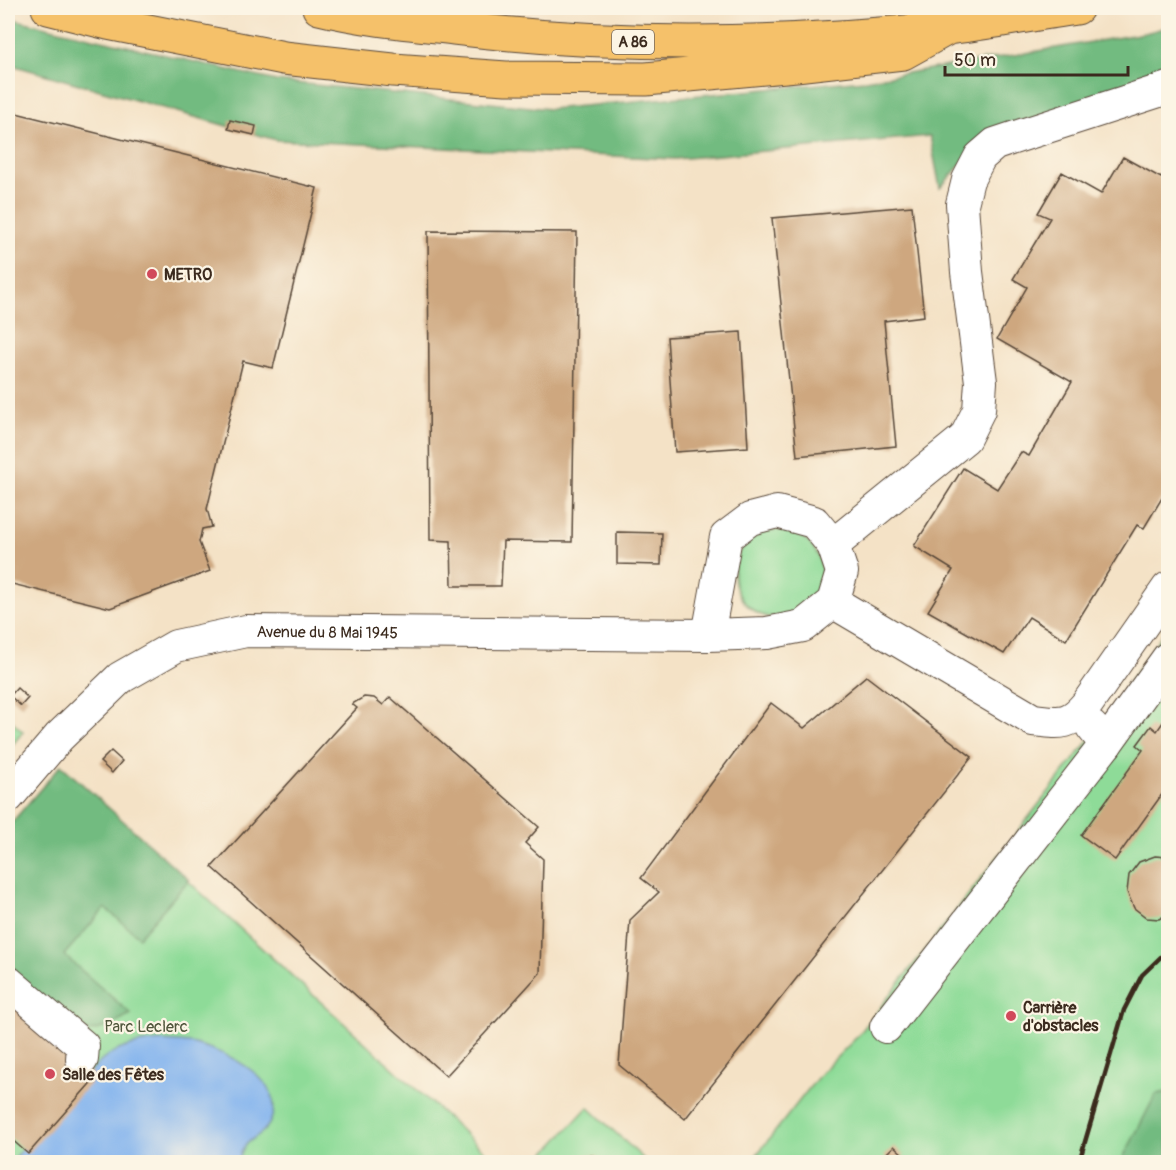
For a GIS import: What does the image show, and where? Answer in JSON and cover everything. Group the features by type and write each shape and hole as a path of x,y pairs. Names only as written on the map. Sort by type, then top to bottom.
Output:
{"highway":[{"path":"48,8 108,23 284,58 393,70 506,78 646,79 808,64 903,53 948,28"},
{"name":"A 86","path":"320,8 352,16 506,35 643,43 793,38 948,28 1077,8"}],"street":[{"path":"833,545 965,438 979,410 981,382 967,272 962,204 968,180 981,157 995,144 1168,88"},
{"path":"708,635 726,537 750,519 777,512 814,522 833,545 842,572 833,602 1033,720 1064,723 1079,713 1168,588"},
{"name":"Avenue du 8 Mai 1945","path":"8,797 59,737 120,678 176,646 246,631 708,635 767,633 803,626 833,602"},
{"path":"886,1027 1106,744 1168,658"},
{"path":"1079,713 1106,744"},
{"path":"8,982 83,1046 82,1059"}],"green space":[{"path":"8,18 276,81 550,109 865,80 1145,33 1168,27 1168,77 985,137 940,188 930,136 675,159 276,140 8,64"},
{"path":"778,530 795,534 809,543 818,557 822,574 818,591 809,605 795,614 778,618 761,614 747,605 738,591 734,574 738,557 747,543 761,534"},
{"path":"1168,626 1168,1162 751,1162 822,1072 857,1037 1086,744"},
{"path":"8,717 23,732 8,750"},
{"name":"Parc Leclerc","path":"61,765 496,1162 8,1162 8,827"},
{"path":"61,765 189,880 139,937 105,908 64,955 131,1014 107,1027 84,1033 8,974 8,827"},
{"path":"1168,1092 1168,1162 1121,1162 1156,1094"},
{"path":"588,1107 647,1162 537,1162"}],"water":[{"path":"162,1041 195,1044 223,1054 251,1070 270,1092 274,1106 271,1120 263,1131 244,1147 239,1162 13,1162 58,1106 109,1055 135,1045"}],"building":[{"name":"METRO","path":"8,111 317,188 273,368 243,361 207,509 212,527 202,529 199,542 210,571 110,608 8,583"},
{"path":"230,120 256,126 254,135 228,129"},
{"path":"1123,157 1161,178 1168,165 1168,488 1144,528 1137,525 1066,640 1029,617 1004,654 928,611 953,570 914,546 963,468 997,489 1021,452 1029,456 1072,382 997,339 1027,287 1013,279 1050,218 1038,213 1062,172 1101,194"},
{"path":"912,206 924,316 884,321 896,446 797,456 772,218"},
{"path":"428,231 577,232 572,542 503,541 501,586 452,586 451,541 430,540"},
{"path":"741,332 748,447 675,452 667,337"},
{"path":"617,532 662,533 661,565 617,564"},
{"path":"866,676 972,757 685,1119 619,1065 630,920 659,892 641,878 771,703 804,728"},
{"path":"17,688 28,698 21,706 10,696"},
{"path":"364,697 374,698 383,705 390,697 539,827 525,843 543,859 540,973 446,1076 212,867 357,708 352,704"},
{"path":"1168,715 1168,786 1115,860 1081,835 1143,750 1137,745 1151,726 1157,731"},
{"path":"111,751 122,761 112,773 100,762"},
{"path":"1155,856 1168,857 1168,914 1159,919 1147,918 1134,908 1127,892 1129,875 1139,862"},
{"name":"Salle des Fêtes","path":"8,999 96,1077 28,1154 8,1136"},
{"path":"894,1146 904,1155 897,1162 891,1162 884,1156"},
{"path":"584,1155 598,1156 598,1162 583,1162"}],"railway":[{"path":"1079,1162 1124,1010 1142,975 1168,950"}],"place":[{"name":"METRO","path":"152,274"},
{"name":"Carrière d'obstacles","path":"1011,1016"},
{"name":"Salle des Fêtes","path":"50,1074"}]}
